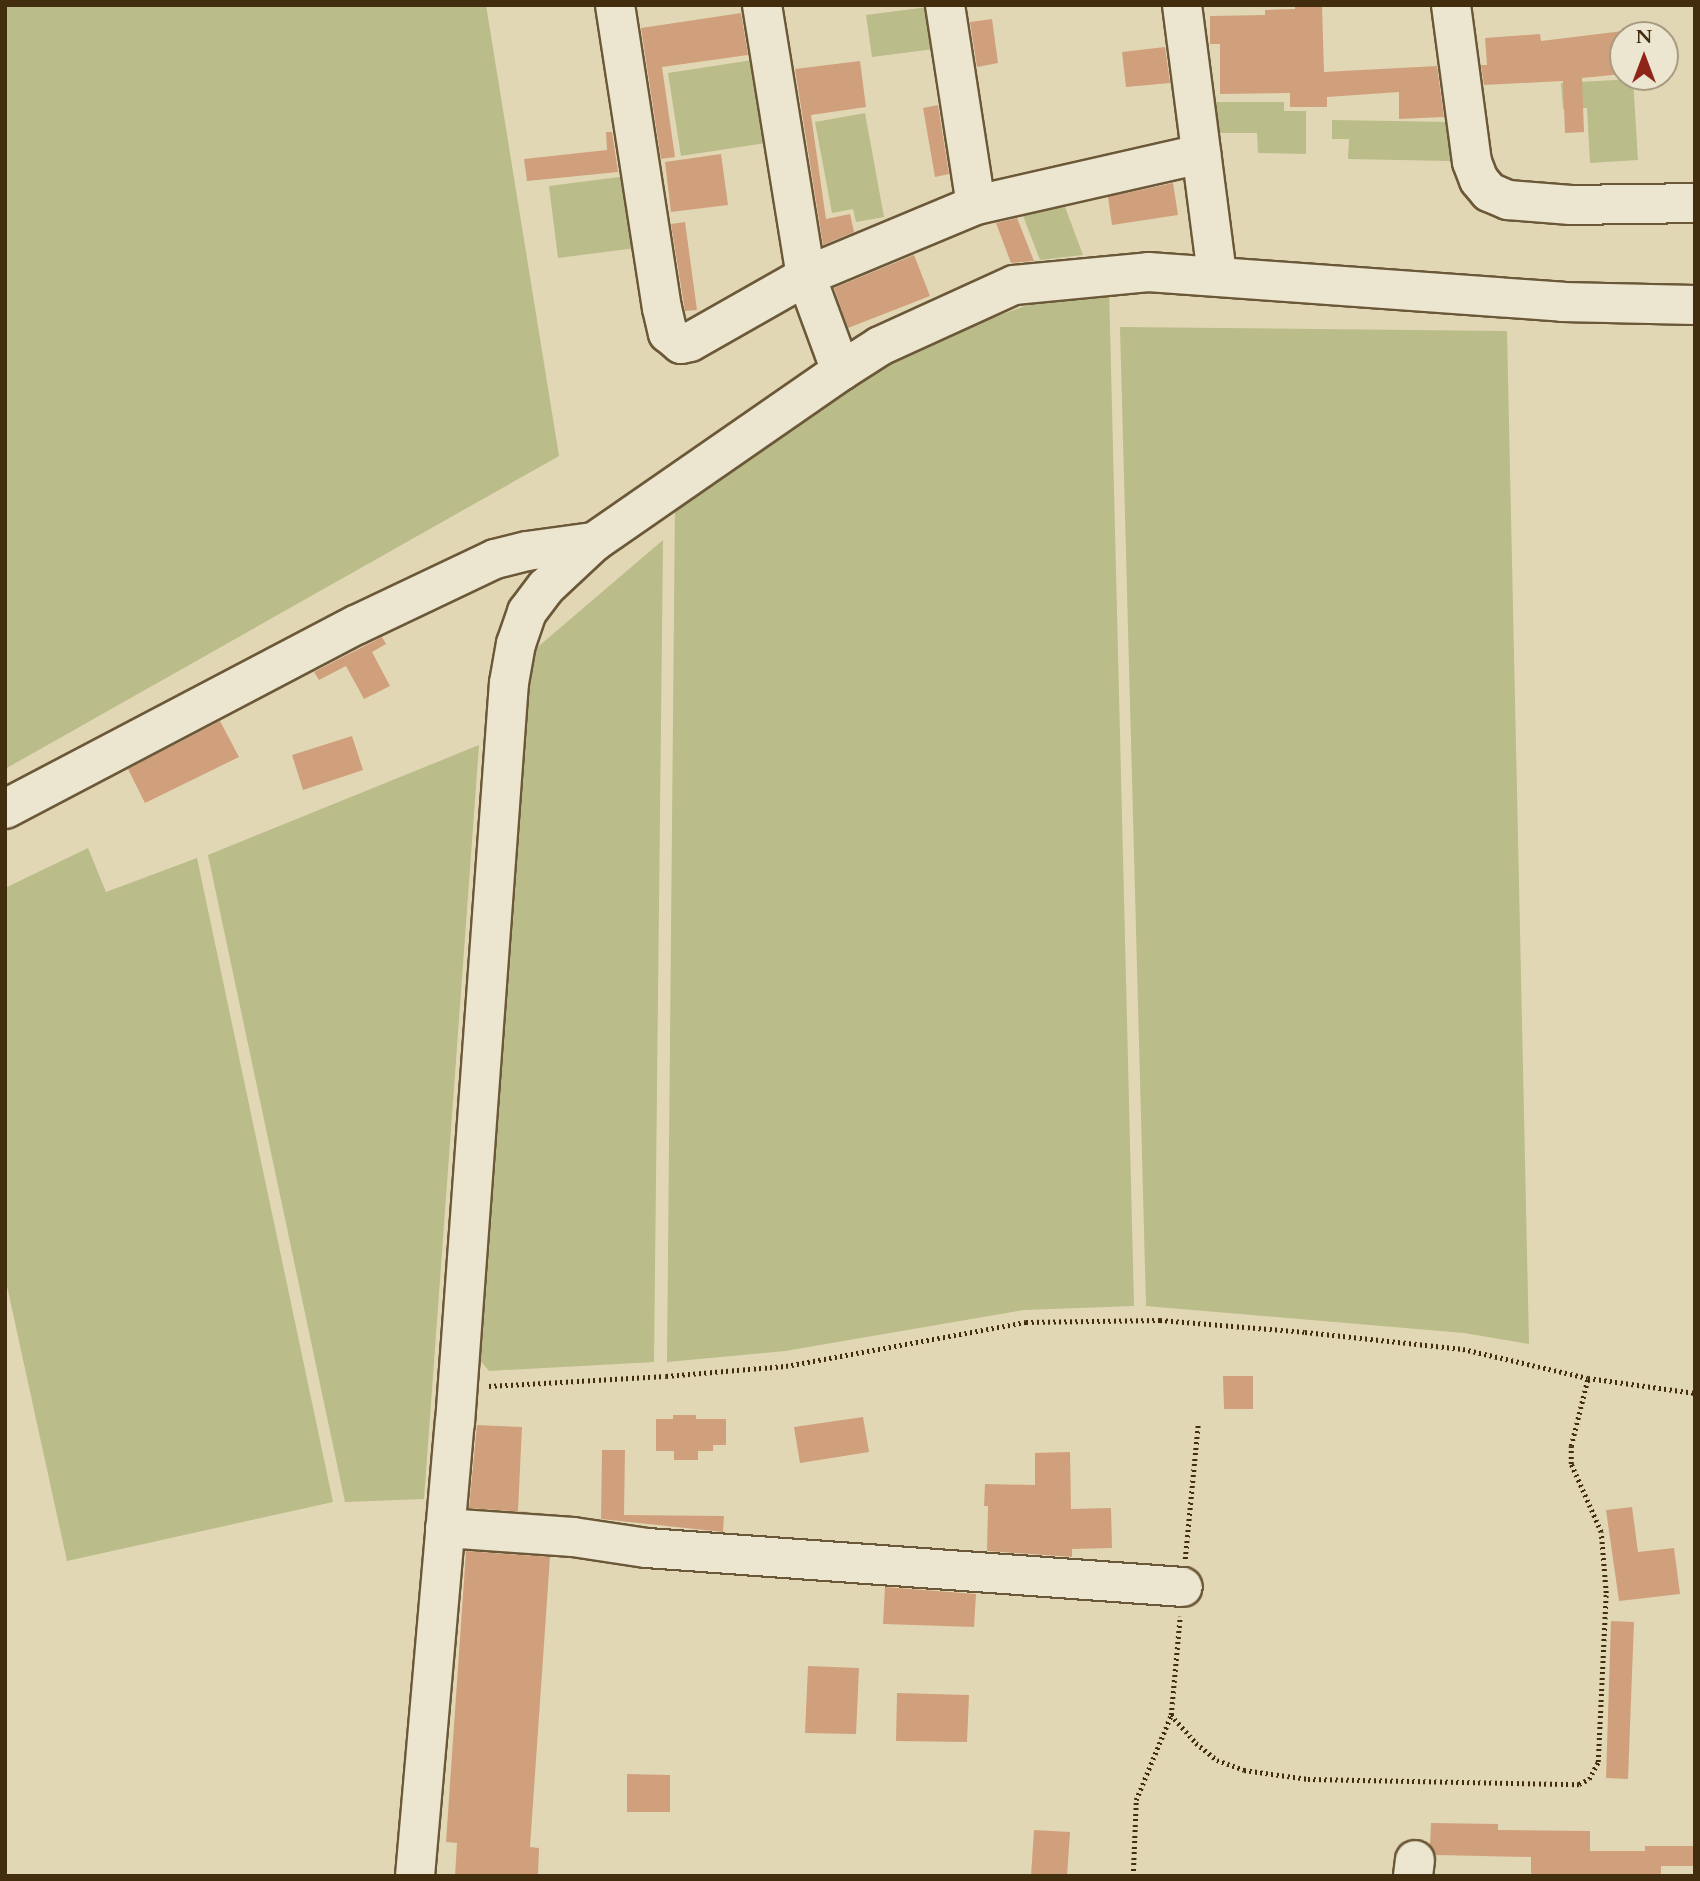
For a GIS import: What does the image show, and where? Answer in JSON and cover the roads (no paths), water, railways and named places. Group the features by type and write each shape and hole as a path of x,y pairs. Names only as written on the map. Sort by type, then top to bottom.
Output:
{"lane":[{"path":"615,5 668,333 681,344 691,342 806,276 975,205 1201,154"},
{"path":"762,5 806,276 841,371"},
{"path":"945,5 975,205"},
{"path":"1182,5 1217,276"},
{"path":"1451,5 1472,162 1479,180 1489,192 1508,200 1570,205 1695,203"},
{"path":"415,1876 457,1389 509,683 516,644 527,612 546,587 594,542 841,371 880,346 1014,285 1148,272 1563,302 1695,305"},
{"path":"5,809 356,625 495,559 527,551 594,542"},
{"path":"445,1528 573,1538 647,1548 1183,1587"}]}
